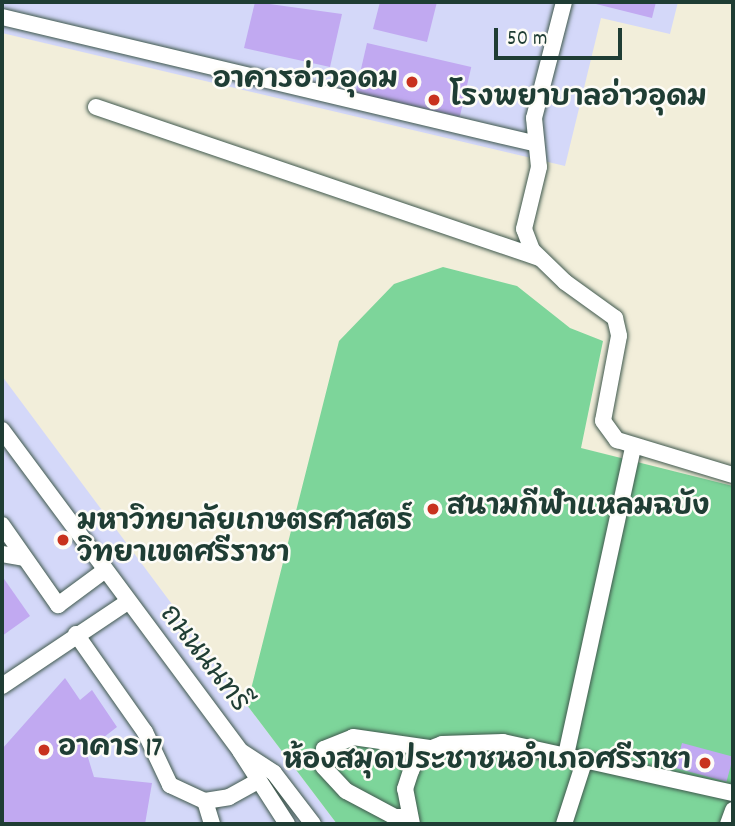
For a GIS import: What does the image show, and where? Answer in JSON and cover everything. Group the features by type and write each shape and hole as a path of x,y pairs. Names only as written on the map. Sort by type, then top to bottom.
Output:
{"street":[{"path":"541,259 524,229 539,167 533,143 564,2"},
{"path":"2,18 533,143"},
{"path":"96,107 541,259 615,318 619,337 603,421 617,440 733,475"},
{"name":"ถนนนนทรี","path":"2,430 126,603 240,751 256,782 286,824"},
{"path":"566,755 633,447"},
{"path":"2,525 58,605 104,571"},
{"path":"2,554 24,558"},
{"path":"2,686 126,603"},
{"path":"76,634 145,732 170,785 205,801 256,782"},
{"path":"431,748 419,753 405,789 411,821 377,810 339,786 324,767 324,749 353,737 431,748 503,743 733,793"},
{"name":"ถนนนนทรี","path":"240,751 274,773 313,824"},
{"path":"564,824 585,759"},
{"path":"205,801 212,824"},
{"path":"728,824 733,810"}],"shaded area":[{"name":"โรงพยาบาลอ่าวอุดม","path":"2,2 678,2 670,34 601,18 565,166 2,33"},
{"name":"มหาวิทยาลัยเกษตรศาสตร์ วิทยาเขตศรีราชา","path":"2,376 247,705 337,824 2,824"}],"green space":[{"path":"443,267 517,286 570,328 603,341 581,448 733,486 733,824 337,824 247,705 339,341 394,284"}],"building":[{"path":"255,2 342,14 330,67 244,48"},
{"path":"380,2 437,2 427,42 373,29"},
{"path":"588,2 656,2 652,18"},
{"name":"อาคารอ่าวอุดม","path":"367,43 471,67 460,117 356,93"},
{"path":"2,576 30,616 2,636"},
{"name":"อาคาร 17","path":"65,678 80,700 92,690 117,727 86,751 94,777 152,783 145,824 2,824 2,749"},
{"name":"ห้องสมุดประชาชนอำเภอศรีราชา","path":"682,743 733,757 726,782 675,768"}],"place":[{"name":"อาคารอ่าวอุดม","path":"412,82"},
{"name":"โรงพยาบาลอ่าวอุดม","path":"434,100"},
{"name":"สนามกีฬาแหลมฉบัง","path":"433,509"},
{"name":"มหาวิทยาลัยเกษตรศาสตร์ วิทยาเขตศรีราชา","path":"63,540"},
{"name":"อาคาร 17","path":"44,750"},
{"name":"ห้องสมุดประชาชนอำเภอศรีราชา","path":"705,763"}]}
